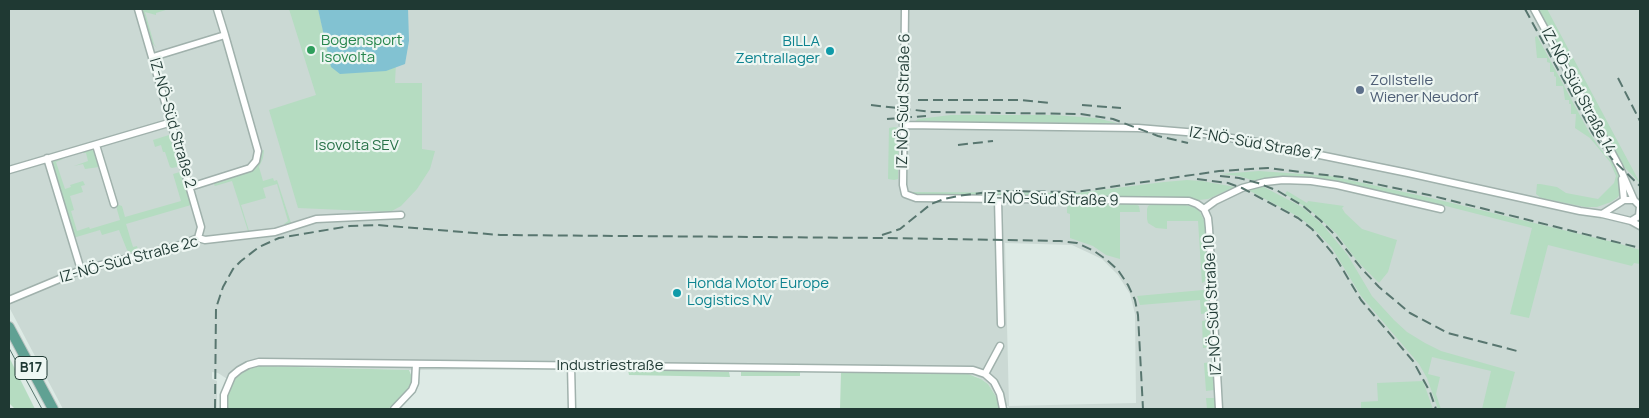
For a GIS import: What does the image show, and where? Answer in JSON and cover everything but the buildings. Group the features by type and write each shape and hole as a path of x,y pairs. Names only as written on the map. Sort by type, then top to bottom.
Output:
{"main road":[{"name":"B17","path":"9,327 53,409"}],"street":[{"name":"IZ-NÖ-Süd Straße 2","path":"138,9 201,227 198,238"},
{"path":"190,187 250,168 256,161 258,151 217,9"},
{"name":"IZ-NÖ-Süd Straße 6","path":"905,9 903,125 903,188 905,194"},
{"name":"IZ-NÖ-Süd Straße 14","path":"1534,9 1622,173 1634,200"},
{"path":"153,57 225,35"},
{"path":"9,170 172,122"},
{"name":"IZ-NÖ-Süd Straße 7","path":"903,125 1138,128 1198,133 1251,141 1621,219"},
{"path":"96,145 114,204"},
{"path":"47,158 80,270"},
{"name":"IZ-NÖ-Süd Straße 14","path":"1621,202 1622,173"},
{"path":"1204,209 1215,201 1242,188 1283,180 1311,181 1337,185 1442,209"},
{"name":"IZ-NÖ-Süd Straße 9","path":"905,194 916,198 1189,201 1204,209"},
{"path":"998,199 1001,324"},
{"path":"1602,214 1621,202 1634,200 1640,206 1640,213 1631,221"},
{"path":"1621,202 1618,213 1621,219 1631,221 1640,226"},
{"name":"IZ-NÖ-Süd Straße 10","path":"1204,209 1208,218 1209,228 1219,409"},
{"name":"IZ-NÖ-Süd Straße 2c","path":"9,300 80,270 184,244 198,238 206,240 275,232 316,219 401,215"},
{"path":"1000,346 985,374 994,382 1000,394 1002,409"},
{"name":"Industriestraße","path":"224,409 224,395 232,376 239,370 253,364 920,368 973,370 985,374"},
{"path":"394,409 412,390 415,383 416,364"},
{"path":"571,365 572,409"}],"shaded area":[{"path":"9,9 1640,9 1640,409 1009,409 1008,406 999,407 997,398 988,384 975,376 934,372 741,372 564,369 409,370 260,366 248,369 232,382 218,373 212,372 212,379 217,381 217,409 63,409 9,307","holes":["1005,243 1072,245 1102,259 1118,275 1130,294 1135,314 1136,403 1009,406"]}],"green space":[{"path":"142,9 169,9 156,13 156,15 145,12 154,44 157,48 151,42"},
{"name":"Isovolta SEV","path":"289,9 318,9 324,34 398,21 395,83 422,83 422,149 435,151 430,169 417,189 401,206 390,212 298,208 269,110 316,95"},
{"path":"1538,9 1547,9 1640,183 1621,164"},
{"path":"1537,36 1589,132 1613,163 1622,179 1621,193 1611,202 1597,207 1585,207 1541,198 1536,194 1537,184 1540,184 1557,187 1566,193 1598,199 1614,183 1616,176 1610,162 1590,138 1575,128 1576,114 1571,114 1571,104 1569,104 1569,100 1565,100 1563,86 1556,86 1556,77 1554,72 1550,72 1550,63 1547,62 1547,58 1537,58 1535,37"},
{"path":"951,115 1053,115 1096,118 1117,123 914,122 918,119"},
{"path":"889,128 899,128 898,179 894,180 888,179"},
{"path":"169,135 179,164 177,167 172,168 161,145 155,147 153,140"},
{"path":"90,149 94,151 99,167 85,169 83,164 74,166 88,161 86,153 82,153 82,151"},
{"path":"264,150 259,167 263,181 273,178 274,181 277,180 291,223 288,226 284,224 288,221 277,184 263,188 266,198 241,205 249,231 253,230 252,232 244,232 248,231 232,181 214,185 215,182 253,170 259,164 261,151"},
{"path":"60,157 63,159 56,162 65,189 71,187 70,185 83,181 85,185 81,186 83,192 70,196 74,210 71,211 77,231 120,220 116,206 119,205 122,206 125,217 181,201 173,174 180,172 191,205 126,224 133,247 137,246 138,250 136,252 131,253 127,250 119,230 102,235 100,230 73,238 51,163 54,159"},
{"path":"1259,171 1330,176 1431,198 1617,243 1640,250 1640,264 1634,263 1632,266 1548,245 1529,318 1510,314 1532,228 1442,205 1326,180 1274,178 1255,181 1239,176 1220,174"},
{"path":"1187,180 1235,187 1208,199 1199,200 1187,197 920,195 911,193 1076,193"},
{"path":"1262,186 1302,207 1322,224 1347,254 1372,296 1407,332 1441,351 1515,372 1505,409 1482,409 1491,371 1432,357 1428,374 1440,377 1436,394 1441,409 1438,409 1427,378 1419,364 1361,296 1332,248 1313,228 1299,217 1248,190"},
{"path":"1287,191 1307,203 1308,201 1344,206 1342,208 1345,213 1362,229 1397,240 1388,272 1379,283 1358,262 1336,233 1310,210 1285,194"},
{"path":"1069,204 1135,204 1139,206 1140,212 1120,212 1120,259 1106,255 1093,246 1070,238 1070,214 1067,213"},
{"path":"1152,204 1185,205 1196,208 1200,212 1205,223 1208,278 1204,282 1202,283 1198,221 1167,221 1167,229 1156,228 1148,223 1147,219 1148,206"},
{"path":"1203,290 1209,295 1210,312 1201,314 1200,300 1140,305 1137,296"},
{"path":"1209,320 1212,347 1203,348 1202,321"},
{"path":"9,357 35,409 15,409 9,403"},
{"path":"1212,362 1214,390 1206,391 1204,363"},
{"path":"260,366 409,370 412,377 411,385 407,392 388,409 228,409 228,395 234,379 248,369"},
{"path":"628,370 729,372 730,377 629,375"},
{"path":"800,371 800,376 741,376 741,372"},
{"path":"841,372 968,374 988,384 997,398 999,409 840,409"},
{"path":"1423,381 1433,409 1361,409 1361,402 1378,401 1377,383"},
{"path":"1206,398 1214,398 1215,409 1207,409"}],"water":[{"path":"318,9 408,9 409,41 405,64 386,71 340,74 331,67"}],"tram line":[{"path":"9,348 42,409"}],"railway":[{"path":"1525,9 1593,134 1612,159 1640,186"},
{"path":"1618,78 1640,121"},
{"path":"918,100 1020,100 1051,103"},
{"path":"871,105 932,112 1081,114 1113,119 1158,136 1188,143"},
{"path":"1082,105 1121,108"},
{"path":"887,119 926,116"},
{"path":"958,145 993,141"},
{"path":"882,235 900,229 931,204 958,196 996,191 1076,192 1219,171 1268,168 1342,177 1429,195 1640,248"},
{"path":"1220,176 1258,183 1278,191 1303,206 1334,234 1379,287 1410,313 1448,333 1517,351"},
{"path":"1197,179 1228,183 1242,188 1298,218 1312,229 1334,255 1361,300 1413,361 1430,392 1436,409"},
{"path":"215,409 216,308 223,287 233,269 259,247 279,238 350,226 377,225 500,235 885,238 1060,241 1077,243 1094,251 1118,270 1135,300 1138,315 1143,409"}],"place":[{"name":"Bogensport Isovolta","path":"311,50"},
{"name":"BILLA Zentrallager","path":"830,51"},
{"name":"Zollstelle Wiener Neudorf","path":"1360,90"},
{"name":"Honda Motor Europe Logistics NV","path":"677,293"}]}
